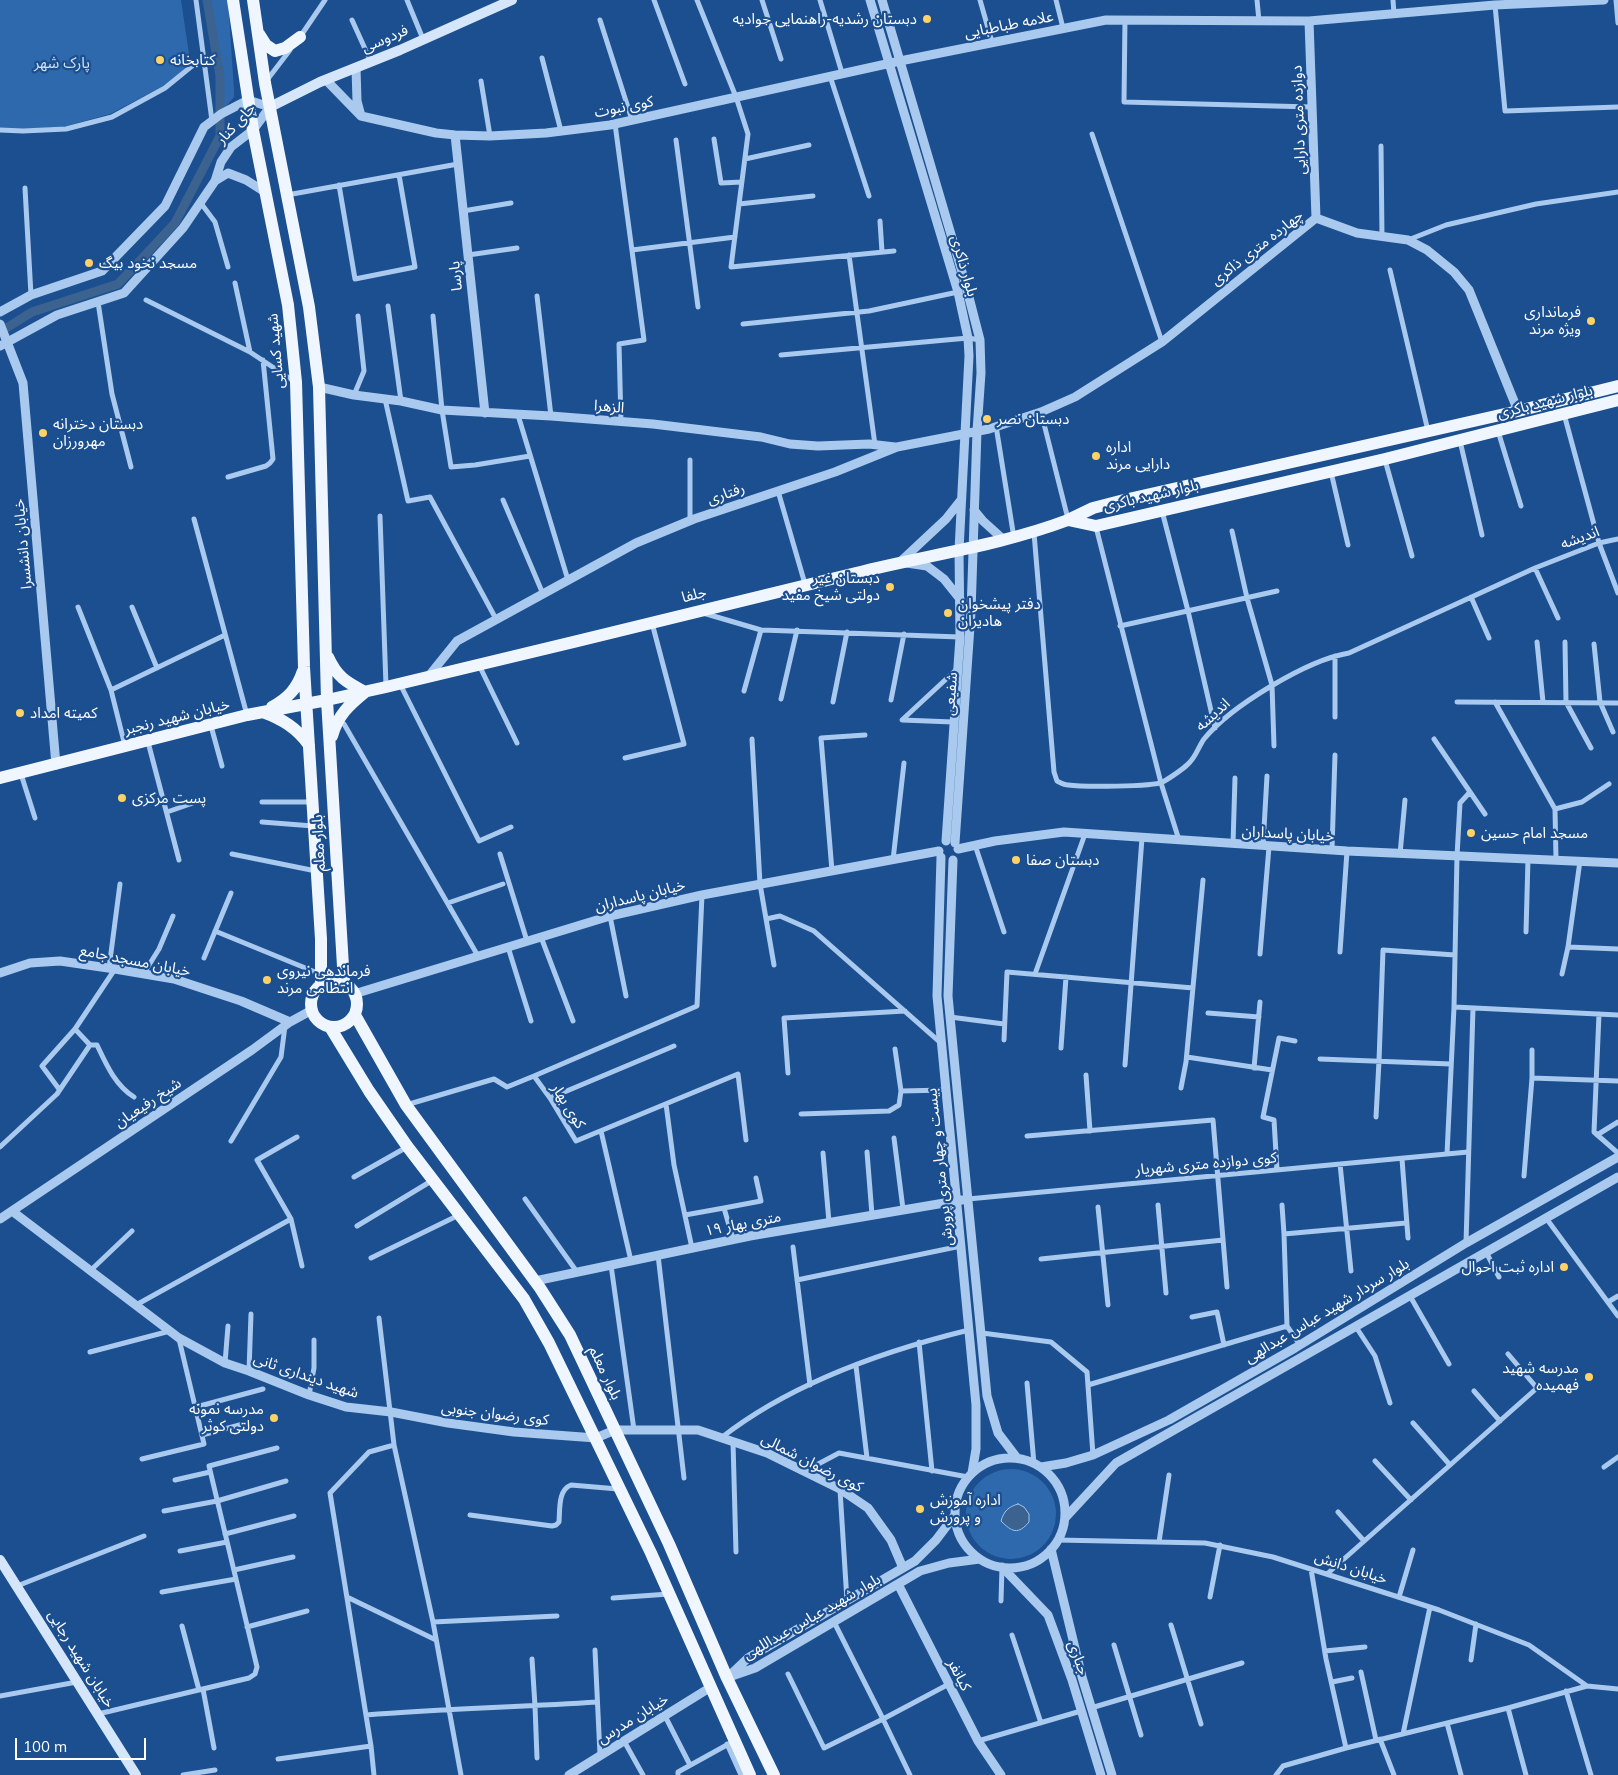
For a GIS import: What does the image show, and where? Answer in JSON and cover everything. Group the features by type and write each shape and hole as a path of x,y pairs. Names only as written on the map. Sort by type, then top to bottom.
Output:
{"main road":[{"name":"شهید کسایی","path":"233,0 253,130 288,305 296,382 306,704"},
{"path":"253,0 265,83 309,307 319,388 327,700"},
{"name":"فردوسی","path":"270,107 326,80 423,40 512,0"},
{"path":"257,32 266,46 274,51 285,48 300,38"},
{"name":"بلوار شهید باکری","path":"1068,520 1093,508 1124,500 1518,411 1618,386"},
{"name":"بلوار شهید باکری","path":"1068,520 1096,526 1385,459 1618,400"},
{"name":"جلفا","path":"306,704 400,684 900,562 1034,533 1068,520"},
{"path":"301,590 305,596 312,599 320,598 325,592"},
{"path":"326,655 340,678 366,692 342,712 330,742"},
{"path":"263,712 283,701 292,693 298,684 304,667"},
{"name":"بلوار معلم","path":"327,700 344,983"},
{"name":"خیابان شهید رنجبر","path":"0,778 247,715 306,704"},
{"name":"بلوار معلم","path":"306,704 321,939 321,979"},
{"path":"263,712 291,726 309,745"},
{"path":"321,979 328,982 344,983 354,994 357,1002 355,1014 346,1024 338,1027 322,1024 316,1019 312,1010 311,1000 314,992 321,979"},
{"name":"بلوار معلم","path":"355,1014 406,1105 535,1281 570,1335 669,1544 727,1678 774,1775"},
{"path":"330,1027 369,1091 408,1146 524,1298 549,1343 596,1438 670,1594 712,1687 731,1742 750,1775"},
{"name":"خیابان شهید رجایی","path":"0,1560 136,1775"},
{"path":"712,1687 727,1678"}],"street":[{"path":"196,0 212,121"},
{"path":"265,83 300,38 325,0"},
{"path":"407,0 423,40"},
{"path":"654,0 685,84"},
{"path":"697,0 736,97 748,134 731,267 894,251"},
{"path":"762,0 781,58"},
{"path":"820,0 842,73"},
{"name":"بلوار ذاکری","path":"870,0 958,292 968,338 969,356 959,550"},
{"name":"بلوار ذاکری","path":"882,0 965,282 980,340 981,373 973,546"},
{"path":"980,0 992,42"},
{"path":"1056,0 1063,28"},
{"path":"1257,0 1259,21"},
{"path":"1393,0 1394,14"},
{"name":"علامه طباطبایی","path":"890,63 1106,20 1309,21 1394,14 1483,3 1495,6 1539,2 1604,0"},
{"path":"1616,0 1618,23"},
{"path":"1495,6 1505,111 1618,107"},
{"path":"1125,19 1124,102 1312,107"},
{"path":"352,20 370,62"},
{"path":"600,20 632,120"},
{"name":"دوازده متری دارایی","path":"1309,21 1316,218"},
{"path":"0,130 66,129 112,117 166,88 204,57"},
{"path":"542,58 561,131"},
{"name":"کوی نبوت","path":"361,116 455,136 490,136 561,131 615,124 890,63"},
{"path":"356,68 357,101 361,116"},
{"path":"830,76 869,196"},
{"path":"326,80 361,116"},
{"path":"480,81 490,136"},
{"name":"چای کنار","path":"0,312 31,295 102,271 165,206 204,127 248,100 270,107 253,130 231,147 221,162 215,181 182,228 124,293 57,315 3,344"},
{"path":"615,124 644,340 618,344 621,422"},
{"path":"1092,134 1162,342"},
{"name":"پارسا","path":"455,136 485,413"},
{"path":"714,139 721,183 742,182"},
{"path":"676,140 698,307"},
{"path":"744,159 809,145"},
{"path":"1381,146 1382,236"},
{"path":"286,195 458,164"},
{"path":"215,181 228,173 246,180 265,192"},
{"path":"338,185 355,279 415,267 398,175"},
{"path":"25,188 31,295"},
{"path":"1408,240 1455,223 1536,204 1618,192"},
{"path":"739,204 813,196"},
{"path":"200,201 215,222 228,267"},
{"path":"463,210 511,203"},
{"name":"چهارده متری ذاکری","path":"898,447 996,426 1041,412 1075,397 1162,342 1316,218 1358,233 1408,240 1427,250 1454,272 1469,290 1518,411"},
{"path":"880,221 882,252"},
{"path":"632,250 735,237"},
{"path":"468,255 517,248"},
{"path":"849,256 875,445"},
{"path":"1390,270 1428,431"},
{"path":"235,283 250,352"},
{"path":"743,324 858,312 958,292"},
{"path":"537,296 551,416"},
{"path":"146,300 250,352 296,382"},
{"path":"98,302 112,394 131,467"},
{"path":"388,306 402,401"},
{"path":"354,395 364,371 358,316"},
{"path":"433,316 442,410 450,467 530,456"},
{"name":"خیابان دانشسرا","path":"0,324 3,344 23,383 56,765"},
{"path":"781,355 968,338 980,340"},
{"path":"228,477 266,466 273,459 263,360"},
{"name":"الزهرا","path":"319,388 402,401 442,410 621,422 761,437 790,444 898,447"},
{"path":"384,399 408,501 430,497 496,619"},
{"path":"1041,412 1068,520"},
{"path":"518,414 568,580"},
{"path":"1564,414 1599,543 1618,593"},
{"path":"996,426 1009,539"},
{"path":"1498,431 1521,506"},
{"path":"1460,440 1482,535"},
{"name":"رفتاری","path":"428,677 457,641 636,543 690,521 835,472 898,447"},
{"path":"1385,459 1412,556"},
{"path":"690,460 690,521"},
{"path":"1330,472 1348,545"},
{"path":"778,491 806,585"},
{"path":"503,500 543,594"},
{"path":"900,562 946,519 961,500"},
{"path":"974,510 983,521 1009,539"},
{"path":"1162,511 1188,611 1215,728"},
{"path":"380,516 386,687"},
{"path":"194,519 247,715"},
{"path":"1096,526 1161,783 1180,841"},
{"path":"1232,531 1247,598 1272,686 1274,746"},
{"path":"1034,533 1053,762 1057,782 1066,785 1119,786 1161,783"},
{"name":"اندیشه","path":"1161,783 1191,762 1204,739 1227,717 1293,674 1335,656 1349,653 1535,568 1599,543 1618,539"},
{"name":"شفیعی","path":"953,844 971,612 973,546"},
{"name":"شفیعی","path":"953,844 953,722 960,637 959,550"},
{"path":"900,562 927,566 944,579 960,599"},
{"path":"1535,568 1558,618"},
{"path":"1120,626 1277,591"},
{"path":"1472,598 1489,638"},
{"path":"78,607 111,690 126,747"},
{"path":"132,607 157,668"},
{"path":"697,612 760,630 960,637"},
{"path":"625,758 684,744 651,623"},
{"path":"744,692 760,630"},
{"path":"781,699 797,630"},
{"path":"833,702 847,632"},
{"path":"891,700 904,634"},
{"path":"111,690 225,636"},
{"path":"1537,642 1543,702"},
{"path":"1565,642 1566,702 1590,748"},
{"path":"1594,644 1600,702 1613,732"},
{"path":"1335,656 1335,718"},
{"path":"479,664 517,743"},
{"path":"957,669 902,720 963,722"},
{"path":"400,684 479,841 511,827"},
{"path":"1457,702 1618,702"},
{"path":"1496,702 1555,809 1556,860"},
{"path":"344,724 478,956"},
{"path":"211,725 222,766"},
{"path":"832,871 821,738 865,735"},
{"path":"752,739 760,884 774,966"},
{"path":"1434,739 1485,814"},
{"path":"148,741 179,860"},
{"path":"1332,849 1335,755"},
{"path":"893,860 904,763"},
{"path":"20,773 35,818"},
{"path":"1260,954 1266,846 1267,776"},
{"path":"1233,844 1235,778"},
{"path":"1555,809 1582,802 1609,784"},
{"path":"1447,1154 1454,1007 1460,803 1470,792"},
{"path":"1400,854 1405,800"},
{"path":"262,802 312,802"},
{"path":"166,812 193,803"},
{"path":"262,822 314,826"},
{"name":"خیابان پاسداران","path":"953,844 975,845 1064,832 1400,854 1618,863"},
{"path":"1035,974 1085,834"},
{"path":"1125,1065 1142,838"},
{"path":"953,844 958,855 953,860 947,861 940,854 940,845 953,844"},
{"path":"975,845 1004,932"},
{"path":"1340,952 1347,851"},
{"path":"232,854 317,871"},
{"path":"500,854 528,941"},
{"name":"خیابان پاسداران","path":"354,994 610,916 760,884 893,860 940,854"},
{"name":"بیست و چهار متری پرورش","path":"940,854 937,996 976,1405 976,1450 970,1475"},
{"path":"1526,932 1528,859"},
{"name":"بیست و چهار متری پرورش","path":"953,860 948,996 987,1396 998,1433 1017,1458"},
{"path":"1562,974 1568,947 1580,861"},
{"path":"1182,1088 1187,1057 1203,880"},
{"path":"59,1089 42,1066 75,1029 112,968 120,884"},
{"path":"448,903 503,884"},
{"path":"204,958 231,893"},
{"path":"534,1076 696,1006 702,895"},
{"path":"144,974 159,948 173,916"},
{"path":"610,916 626,996"},
{"path":"766,918 780,916 814,931 942,1044"},
{"path":"215,931 321,979"},
{"path":"541,937 573,1021"},
{"path":"508,947 531,1021"},
{"path":"1568,947 1618,949"},
{"path":"1376,1117 1382,950 1455,956"},
{"name":"خیابان مسجد جامع","path":"0,973 30,963 60,961 112,968 174,979 241,1001 288,1024"},
{"path":"1004,1040 1007,972 1193,988"},
{"path":"1061,1048 1066,977"},
{"path":"1254,1068 1260,1002"},
{"path":"1454,1007 1618,1015"},
{"path":"1466,1243 1473,1008"},
{"name":"شیخ رفیعیان","path":"0,1219 288,1024 312,1010"},
{"path":"788,1073 784,1018 905,1011"},
{"path":"1208,1012 1259,1017"},
{"path":"1599,1014 1594,1132 1618,1153"},
{"path":"950,1018 1004,1024"},
{"path":"232,1141 282,1057 288,1024"},
{"path":"75,1029 90,1045 97,1045 108,1070 129,1094 134,1097"},
{"path":"1277,1170 1274,1120 1263,1116 1279,1038 1295,1041"},
{"path":"0,1147 57,1094 90,1045"},
{"path":"550,1098 674,1046"},
{"path":"801,1114 889,1111 899,1104 901,1091 895,1048"},
{"path":"1524,1176 1532,1078 1532,1050"},
{"path":"1187,1057 1272,1070"},
{"path":"1320,1059 1451,1064"},
{"name":"کوی بهار","path":"406,1105 494,1079 508,1087 534,1076 576,1141 738,1074 746,1140"},
{"path":"1086,1075 1090,1131"},
{"path":"1532,1078 1618,1081"},
{"path":"901,1091 946,1090"},
{"path":"666,1104 674,1165 692,1248"},
{"path":"1028,1136 1214,1120 1227,1287"},
{"path":"1597,1135 1618,1122"},
{"path":"601,1131 632,1260"},
{"path":"297,1137 257,1160 291,1219 302,1266"},
{"path":"894,1138 903,1209"},
{"path":"354,1177 408,1146"},
{"path":"867,1152 872,1214"},
{"name":"کوی دوازده متری شهریار","path":"968,1199 1468,1152"},
{"path":"822,1153 829,1222"},
{"name":"بلوار سردار شهید عباس عبدالهی","path":"1038,1465 1066,1463 1092,1454 1169,1420 1300,1345 1466,1243 1618,1157"},
{"path":"1402,1159 1408,1238"},
{"path":"1340,1164 1351,1271"},
{"name":"بلوار سردار شهید عباس عبدالهی","path":"1065,1518 1116,1463 1618,1177"},
{"path":"685,1215 761,1201 756,1178"},
{"path":"357,1226 433,1180"},
{"path":"525,1199 577,1272"},
{"name":"۱۹ متری بهار","path":"535,1281 733,1239 968,1199"},
{"path":"1538,1202 1546,1218 1618,1316"},
{"path":"1158,1205 1166,1293"},
{"path":"1282,1205 1287,1326 1300,1345"},
{"path":"1098,1207 1108,1305"},
{"path":"724,1208 733,1239"},
{"name":"شهید دینداری ثانی","path":"12,1211 179,1338 225,1363 346,1407 391,1412"},
{"path":"371,1258 460,1215"},
{"path":"136,1305 291,1219"},
{"path":"1284,1234 1406,1224"},
{"path":"90,1271 132,1231"},
{"path":"1041,1259 1223,1240"},
{"path":"797,1280 961,1246"},
{"path":"793,1247 810,1385"},
{"path":"1486,1252 1499,1277"},
{"path":"658,1255 684,1478"},
{"path":"611,1265 634,1430"},
{"path":"1410,1296 1449,1364"},
{"path":"1608,1302 1618,1296"},
{"path":"1192,1317 1217,1312 1224,1345"},
{"path":"249,1371 251,1314"},
{"path":"379,1318 394,1445 433,1622 461,1775"},
{"path":"225,1363 228,1326"},
{"path":"1088,1385 1287,1326"},
{"path":"1356,1327 1375,1356 1390,1403"},
{"path":"721,1438 746,1418 790,1393 919,1342 969,1329"},
{"path":"90,1352 170,1331"},
{"path":"982,1333 1051,1342 1087,1372 1092,1454"},
{"path":"142,1459 204,1444 179,1338"},
{"path":"309,1395 314,1368 314,1340"},
{"path":"919,1342 932,1471"},
{"path":"1327,1574 1537,1388 1508,1354"},
{"path":"856,1366 866,1458"},
{"path":"1027,1383 1038,1465"},
{"path":"196,1408 263,1388"},
{"path":"1474,1391 1500,1421"},
{"name":"کوی رضوان جنوبی","path":"391,1412 448,1423 514,1432 596,1438"},
{"path":"202,1435 247,1423"},
{"path":"1413,1423 1450,1465"},
{"path":"596,1438 615,1430"},
{"name":"کوی رضوان شمالی","path":"615,1430 698,1430 767,1453 840,1489 868,1508 891,1540 903,1568"},
{"path":"733,1442 736,1552"},
{"path":"374,1775 371,1746 330,1493 369,1452 394,1445"},
{"path":"176,1480 277,1448"},
{"path":"804,1471 839,1453 932,1471 970,1475"},
{"path":"1604,1467 1618,1457"},
{"path":"999,1458 1017,1458 1038,1465 1052,1477 1060,1489 1064,1503 1065,1518 1058,1540 1046,1555 1021,1567 1002,1567 980,1559 967,1547 958,1532 955,1515 958,1495 970,1475 982,1465 999,1458"},
{"path":"1375,1461 1411,1500"},
{"path":"98,1714 249,1678 255,1674 257,1668 209,1469"},
{"path":"1159,1542 1169,1475"},
{"path":"164,1511 217,1501 286,1481"},
{"path":"470,1515 552,1526 559,1522 562,1491 566,1487 571,1485 620,1490"},
{"path":"840,1489 847,1601"},
{"path":"1338,1512 1364,1541"},
{"name":"بلوار شهید عباس عبداللهی","path":"727,1678 748,1658 916,1561 936,1540 955,1515"},
{"path":"225,1534 294,1516"},
{"path":"16,1586 144,1536"},
{"name":"خیابان دانش","path":"1058,1540 1205,1543 1274,1556 1430,1607 1529,1645 1586,1686"},
{"path":"180,1551 227,1542"},
{"path":"1210,1597 1220,1546"},
{"name":"جباری","path":"1051,1549 1082,1676 1112,1775"},
{"path":"1399,1597 1413,1550"},
{"path":"234,1570 293,1557"},
{"name":"بلوار شهید عباس عبداللهی","path":"727,1678 755,1668 920,1571 949,1563 980,1559"},
{"path":"1002,1567 1002,1601"},
{"name":"جباری","path":"1002,1567 1048,1615 1101,1775"},
{"path":"1311,1569 1325,1651 1346,1748"},
{"path":"162,1592 236,1579"},
{"name":"کیانفر","path":"898,1584 978,1741 1001,1775"},
{"path":"613,1598 670,1594"},
{"path":"347,1597 436,1640"},
{"path":"1403,1734 1430,1607"},
{"path":"247,1627 308,1611"},
{"path":"433,1622 557,1616"},
{"path":"834,1622 910,1775"},
{"path":"1471,1660 1476,1624"},
{"path":"1171,1625 1200,1724"},
{"path":"182,1626 201,1689 214,1748"},
{"path":"1012,1635 1041,1723"},
{"path":"1114,1645 1141,1735"},
{"path":"1325,1651 1365,1647"},
{"path":"595,1650 600,1756"},
{"path":"532,1659 536,1706 537,1758"},
{"path":"978,1741 1242,1663"},
{"path":"1361,1672 1378,1740 1394,1775"},
{"path":"788,1674 824,1748 948,1684"},
{"path":"1332,1682 1352,1678"},
{"path":"0,1696 77,1682"},
{"path":"1276,1775 1283,1766 1346,1748 1508,1708 1566,1691 1586,1686 1618,1689"},
{"name":"خیابان مدرس","path":"569,1775 712,1687"},
{"path":"1566,1691 1591,1775"},
{"path":"366,1715 449,1708 536,1706 597,1702"},
{"path":"1508,1708 1526,1775"},
{"path":"665,1716 690,1765"},
{"path":"1447,1723 1462,1775"},
{"path":"624,1741 643,1775"},
{"path":"678,1775 678,1772 731,1742 741,1775"},
{"path":"278,1759 371,1746"},
{"path":"182,1775 215,1770"}],"green space":[{"name":"پارک شهر","path":"0,0 181,0 189,54 186,67 169,83 110,114 63,127 0,130"},
{"path":"210,0 228,0 234,97 223,110 224,80"},
{"path":"1011,1469 1028,1472 1043,1482 1053,1497 1056,1514 1053,1531 1043,1546 1028,1556 1011,1559 994,1556 979,1546 969,1531 966,1514 969,1497 979,1482 994,1472"}],"shaded area":[{"path":"1018,1504 1024,1507 1029,1514 1029,1522 1022,1529 1012,1530 1001,1521 1007,1510"}],"waterway":[{"path":"0,332 32,312 118,284 175,223 220,136 220,76 207,0"}],"place":[{"name":"دبستان رشدیه-راهنمایی جوادیه","path":"927,19"},
{"name":"کتابخانه","path":"160,60"},
{"name":"مسجد نخود‌ بیگ","path":"89,263"},
{"name":"فرمانداری ویژه مرند","path":"1591,321"},
{"name":"دبستان نصر","path":"987,419"},
{"name":"دبستان دخترانه مهرورزان","path":"43,433"},
{"name":"اداره دارایی مرند","path":"1096,456"},
{"name":"دبستان غیر دولتی شیخ مفید","path":"890,587"},
{"name":"دفتر پیشخوان هادیران","path":"948,613"},
{"name":"کمیته امداد","path":"20,713"},
{"name":"پست مرکزی","path":"122,798"},
{"name":"مسجد امام حسین","path":"1471,833"},
{"name":"دبستان صفا","path":"1016,860"},
{"name":"فرماندهی نیروی انتظامی مرند","path":"267,980"},
{"name":"اداره ثبت احوال","path":"1564,1267"},
{"name":"مدرسه شهید فهمیده","path":"1589,1377"},
{"name":"مدرسه نمونه دولتی کوثر","path":"274,1418"},
{"name":"اداره آموزش و پرورش","path":"920,1509"}]}
